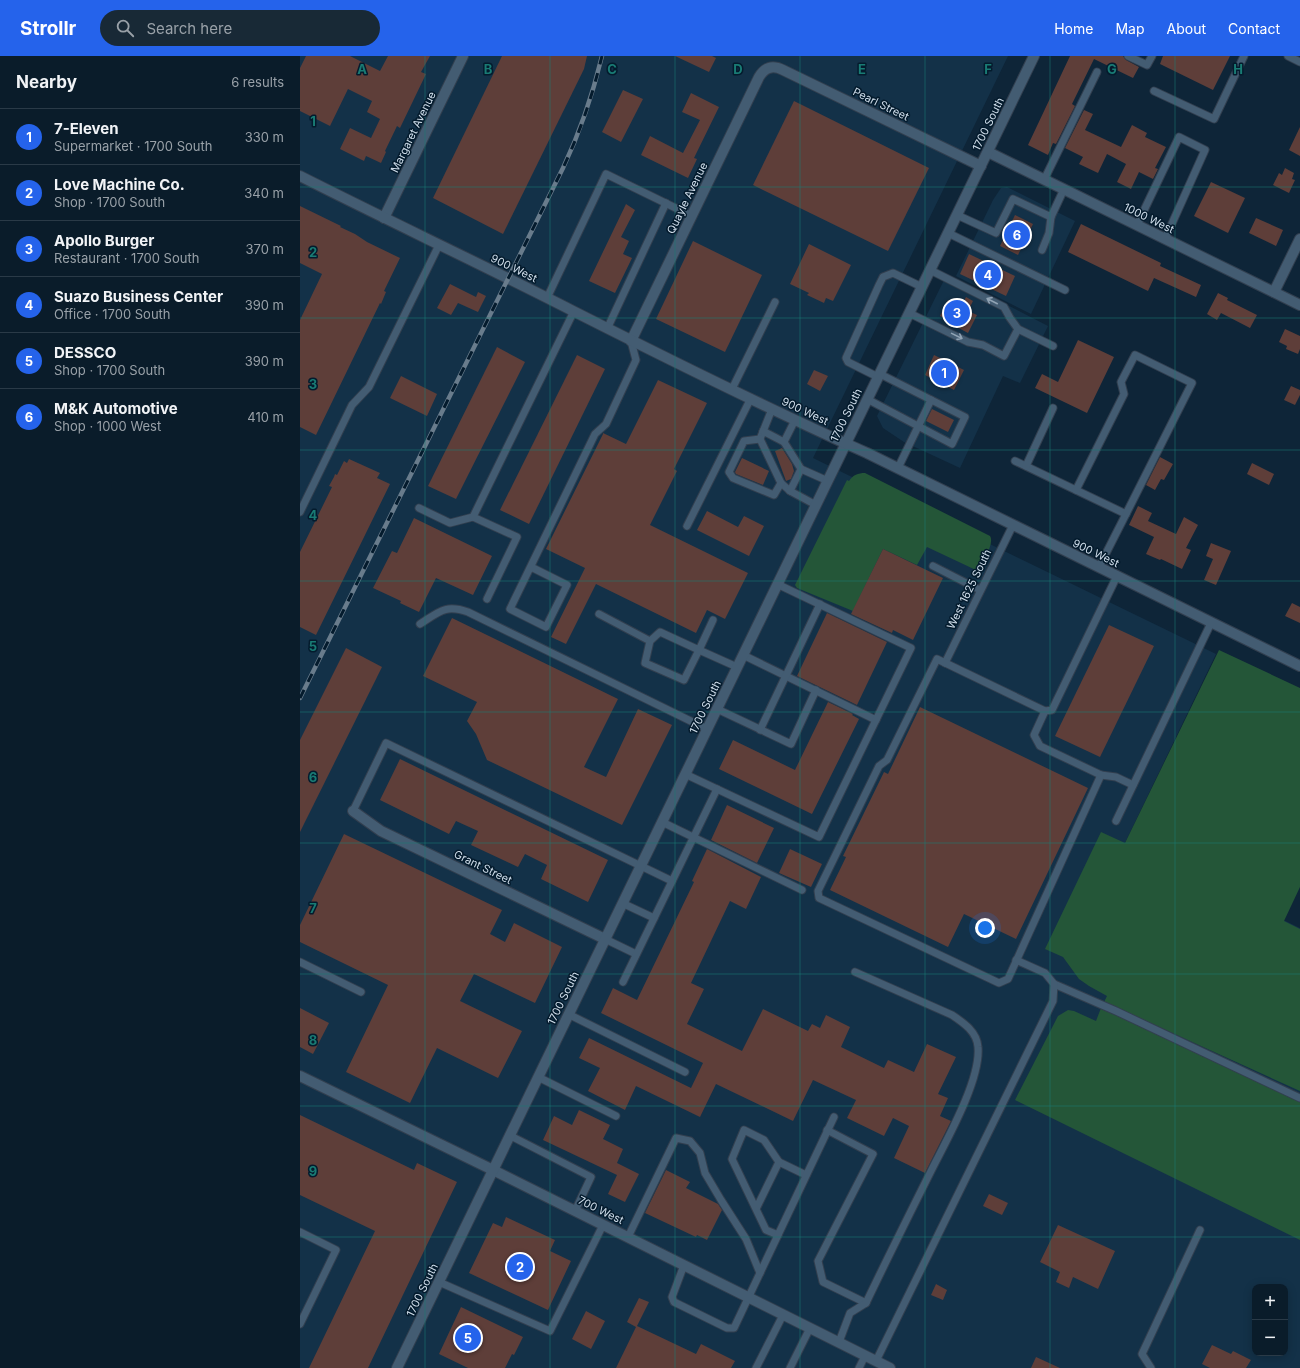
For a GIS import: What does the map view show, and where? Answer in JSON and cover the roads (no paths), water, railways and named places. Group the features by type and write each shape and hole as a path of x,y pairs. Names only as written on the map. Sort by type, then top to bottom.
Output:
{"street":[{"name":"Margaret Avenue","path":"384,218 463,56"},
{"name":"1700 South","path":"397,1368 1034,56"},
{"name":"Pearl Street","path":"769,68 776,67 783,70 981,166"},
{"name":"Quayle Avenue","path":"631,341 759,77 763,71 769,68"},
{"name":"1000 West","path":"988,152 1300,305"},
{"name":"900 West","path":"300,176 574,311 631,341 898,468 1300,666"},
{"path":"1274,292 1300,239"},
{"name":"Grant Street","path":"353,811 381,831 605,940"},
{"name":"700 West","path":"300,1076 603,1224 890,1368"}],"lane":[{"path":"1128,56 1147,66 1152,56"},
{"path":"1154,91 1214,119 1244,56"},
{"path":"1288,56 1300,62"},
{"path":"1044,180 1097,72"},
{"path":"1137,225 1179,137 1205,150 1164,239"},
{"path":"547,298 606,174 692,216"},
{"path":"1042,250 1049,233 1051,217 1064,189"},
{"path":"957,215 996,233 1013,199 1051,217"},
{"path":"607,329 666,203"},
{"path":"948,233 1065,290"},
{"path":"300,512 352,405 369,387 439,245"},
{"path":"930,270 1004,307 1018,329 1054,346"},
{"path":"867,399 952,444 965,417 879,375 848,362 846,358 878,285 883,277 893,273 922,287"},
{"path":"732,389 775,302"},
{"path":"473,517 574,311"},
{"path":"909,313 968,342 982,345 1004,356 1018,329"},
{"path":"530,567 567,585 546,627 510,609 530,567 595,434 606,424 636,360 631,341"},
{"path":"1076,490 1124,394 1121,382 1135,355 1192,383 1099,567"},
{"path":"687,526 751,398"},
{"path":"898,468 931,400"},
{"path":"1026,466 1053,408"},
{"path":"772,409 760,439 781,483 790,491 816,505"},
{"path":"784,442 795,420"},
{"path":"763,431 784,442 801,469 828,481"},
{"path":"760,439 744,441 729,472 733,478 774,495 781,483"},
{"path":"1015,461 1126,514"},
{"path":"790,491 801,469"},
{"path":"419,508 450,523 473,517 517,537 487,599"},
{"name":"West 1625 South","path":"945,663 1013,525"},
{"path":"933,566 980,590"},
{"path":"1101,775 1008,979 999,984 819,898 818,891 879,766 887,760 937,659 1045,711 1052,710 1117,576"},
{"path":"685,774 819,837 911,648 778,584"},
{"path":"760,730 820,604"},
{"path":"420,624 446,608 457,608 468,612 707,729"},
{"path":"599,614 650,641"},
{"path":"713,620 699,650 684,680 645,662 650,641 660,632 699,650 737,667"},
{"path":"1116,821 1211,623"},
{"path":"743,655 876,720"},
{"path":"717,709 791,744 816,690"},
{"path":"1045,711 1034,735 1040,746 1101,775 1116,777 1133,786"},
{"path":"353,811 386,743 672,881"},
{"path":"623,982 717,789"},
{"path":"662,822 802,890"},
{"path":"622,903 654,918"},
{"path":"605,940 636,954"},
{"path":"1016,960 1045,973 1054,984 1116,1011 1300,1098"},
{"path":"300,962 361,992"},
{"path":"839,1342 850,1313 866,1303 966,1098 973,1082 979,1058 978,1045 974,1034 966,1025 952,1016 855,972"},
{"path":"876,1361 1053,1001 1054,984"},
{"path":"568,1014 685,1072"},
{"path":"538,1077 616,1116"},
{"path":"684,1265 672,1297 674,1302 727,1328 734,1328 747,1297 760,1273 834,1117"},
{"path":"778,1235 766,1230 732,1159 744,1130 764,1140 779,1162 806,1175"},
{"path":"828,1130 873,1154 818,1262 823,1282 866,1303"},
{"path":"509,1136 591,1177 575,1211"},
{"path":"628,1237 676,1138 690,1141 700,1153 705,1173 746,1239 760,1273"},
{"path":"756,1209 779,1162"},
{"path":"439,1282 550,1331 603,1224"},
{"path":"1151,1368 1142,1354 1200,1230"},
{"path":"300,1232 336,1250 300,1324"},
{"path":"756,1368 783,1315"},
{"path":"790,1368 810,1328"},
{"path":"859,1368 865,1356"}],"railway":[{"path":"300,698 563,168 586,113 602,56"}],"place":[{"name":"M&K Automotive","path":"1017,235"},
{"name":"Suazo Business Center","path":"988,275"},
{"name":"Apollo Burger","path":"957,313"},
{"name":"7-Eleven","path":"944,373"},
{"name":"Love Machine Co.","path":"520,1267"},
{"name":"DESSCO","path":"468,1338"}]}
